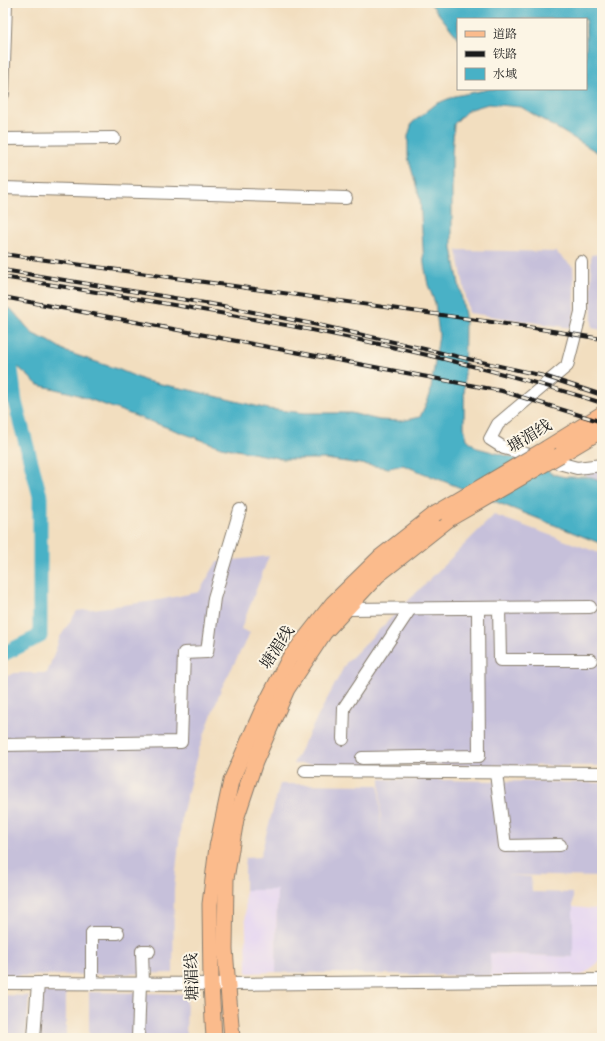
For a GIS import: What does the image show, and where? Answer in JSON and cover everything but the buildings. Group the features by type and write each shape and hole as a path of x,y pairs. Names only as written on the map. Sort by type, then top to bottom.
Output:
{"main road":[{"name":"塘湄线","path":"214,1038 211,984 210,904 217,847 231,781 260,713 289,659 333,603 379,558 434,514 553,452 602,414"},
{"path":"232,1038 225,949 226,879 236,819 255,762 287,689 324,633 378,575 449,519 553,452 602,430"}],"street":[{"path":"3,94 6,3"},
{"path":"3,139 114,138"},
{"path":"3,188 346,198"},
{"path":"581,262 581,312 567,366 498,424 490,439 504,448 577,468 602,464"},
{"path":"3,745 181,742 184,653 206,652 214,598 240,510"},
{"path":"346,609 590,607"},
{"path":"362,758 479,756 478,608"},
{"path":"499,608 500,660 591,660"},
{"path":"343,739 344,708 410,609"},
{"path":"305,771 602,773"},
{"path":"496,773 505,846 560,845"},
{"path":"92,984 92,933 118,933"},
{"path":"138,1038 142,951 148,951"},
{"path":"3,983 228,984 602,980"},
{"path":"34,1038 38,983"}],"shaded area":[{"path":"602,181 602,330 592,328 591,255 601,254"},
{"path":"457,250 556,252 573,267 575,304 572,328 469,313"},
{"path":"602,470 602,483 581,473"},
{"path":"494,515 602,554 602,766 293,764 346,663"},
{"path":"269,556 241,629 250,633 221,689 197,755 182,815 174,889 173,973 3,976 3,678 15,673 47,673 60,637 77,611 154,601 199,592 217,562"},
{"path":"380,779 602,783 602,877 505,875 531,877 532,892 573,893 573,957 490,953 491,976 276,972 277,890 245,890 245,858 260,857 280,784 379,785 381,838"},
{"path":"245,890 277,890 276,972 247,973"},
{"path":"573,907 602,910 602,960 582,975 491,976 489,953 573,957"},
{"path":"41,992 66,992 66,1038 38,1038"},
{"path":"89,992 187,994 186,1038 89,1038"},
{"path":"3,995 29,996 26,1038 3,1038"}],"water":[{"path":"430,3 602,3 602,155 521,107 488,104 468,110 454,124 452,156 452,248 465,315 464,427 467,439 477,448 539,464 552,474 565,477 591,477 602,483 602,544 403,465 389,468 325,459 283,459 221,447 72,393 38,385 16,365 3,356 3,308 11,309 33,334 49,341 67,352 120,370 146,381 268,409 305,413 351,413 379,420 401,421 420,417 430,395 439,335 435,303 428,285 424,264 420,199 408,157 408,136 412,123 436,104 455,96 485,90 587,90 587,18 457,18 457,37"}],"waterway":[{"path":"3,654 40,636 40,496 15,402 10,361"}],"railway":[{"path":"3,254 528,327 602,339"},
{"path":"3,270 223,306 323,326 544,376 602,395"},
{"path":"3,277 154,301 380,344 529,381 602,403"},
{"path":"3,297 502,391 602,422"}]}
